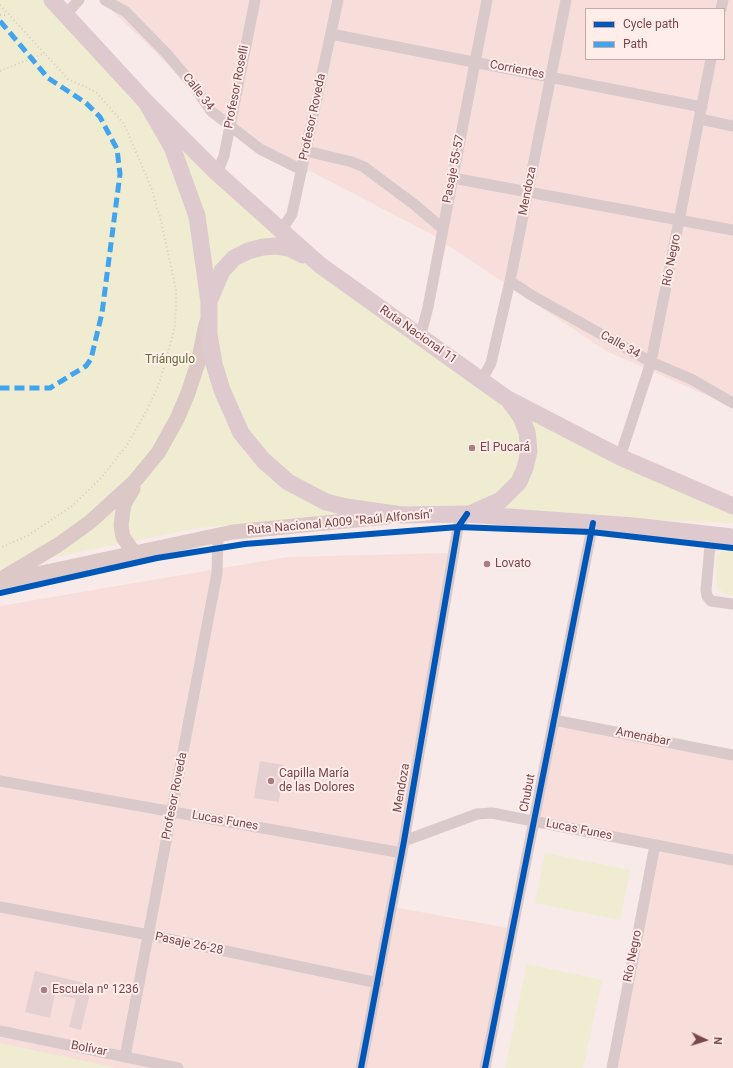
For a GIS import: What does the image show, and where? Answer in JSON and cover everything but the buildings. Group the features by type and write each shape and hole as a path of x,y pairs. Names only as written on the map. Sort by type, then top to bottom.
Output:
{"highway":[{"path":"52,0 146,102 172,148 191,196 201,235 209,302 209,334 214,364 222,390 241,432 263,460 288,482 326,502 346,507 402,515"},
{"name":"Ruta Nacional 11","path":"146,102 217,173 320,265 420,338 506,398 620,457 733,506"},
{"path":"209,302 222,271 234,258 248,251 263,247 289,248 320,265"},
{"path":"466,514 480,510 501,500 519,482 525,468 529,451 527,432 521,417 506,398"},
{"name":"Ruta Nacional A009 \"Raúl Alfonsín\"","path":"402,515 466,514 592,523 733,537"}],"main road":[{"path":"134,553 123,537 121,525 124,504 143,471 167,438 188,393 205,331 209,302"},
{"path":"0,581 58,545 90,522 117,498 143,471"},
{"name":"Ruta Nacional A009 \"Raúl Alfonsín\"","path":"0,581 218,535 305,524 402,515"}],"street":[{"path":"66,14 79,0"},
{"name":"Calle 34","path":"105,0 126,12 166,53 194,86 211,111 260,149 302,170"},
{"name":"Profesor Roselli","path":"217,173 224,156 255,0"},
{"name":"Profesor Roveda","path":"281,231 292,214 338,0"},
{"name":"Pasaje 55-57","path":"420,338 428,307 487,0"},
{"name":"Mendoza","path":"482,380 491,363 510,282 566,0"},
{"name":"Corrientes","path":"331,34 702,107"},
{"name":"Río Negro","path":"620,457 651,362 711,60"},
{"path":"700,120 733,126"},
{"path":"306,151 352,162 364,167 416,205 442,228"},
{"path":"453,178 733,230"},
{"name":"Calle 34","path":"510,282 651,362 691,379 733,403"},
{"name":"Mendoza","path":"361,1068 403,847 458,527 466,514"},
{"name":"Chubut","path":"485,1068 592,523"},
{"path":"711,534 706,590 707,596 711,601 733,604"},
{"name":"Profesor Roveda","path":"125,1056 217,573 218,535"},
{"name":"Amenábar","path":"554,720 733,755"},
{"name":"Lucas Funes","path":"0,781 172,811 403,847 477,814 492,813 733,860"},
{"name":"Río Negro","path":"612,1068 655,845"},
{"name":"Pasaje 26-28","path":"0,907 149,935 378,983"},
{"name":"Bolívar","path":"0,1031 178,1068"}],"path":[{"path":"0,5 68,80 96,92 124,124 151,187 161,220 176,290 175,319 160,381 147,410 127,446 101,478 72,506 29,535 0,548"},
{"path":"0,15 10,15"},
{"path":"0,71 44,53"}],"shaded area":[{"path":"101,0 733,0 733,407 606,351 431,234 243,136"},
{"path":"448,553 400,850 388,906 513,929 484,1068 0,1068 0,606 287,557"},
{"path":"558,726 733,759 733,1068 614,1068 655,847 539,825"}],"green space":[{"name":"Triángulo","path":"0,0 52,0 281,231 482,380 733,514 733,523 408,508 198,528 0,568"},
{"path":"724,549 733,550 733,596 725,594 717,587 716,557"},
{"path":"545,853 630,870 620,920 535,903"},
{"path":"527,964 602,980 583,1068 505,1068"},
{"path":"0,1043 117,1068 0,1068"}],"marked path":[{"path":"0,21 48,78 86,103 100,117 117,149 120,174 102,313 91,359 86,366 50,388 0,388"}],"cycle path":[{"path":"361,1068 404,841 458,527 467,514"},
{"path":"485,1068 593,523"},
{"path":"0,593 157,558 245,544 458,527 591,532 733,548"}],"place":[{"name":"El Pucará","path":"472,448"},
{"name":"Lovato","path":"487,564"},
{"name":"Capilla María de las Dolores","path":"271,781"},
{"name":"Escuela nº 1236","path":"44,990"}]}
